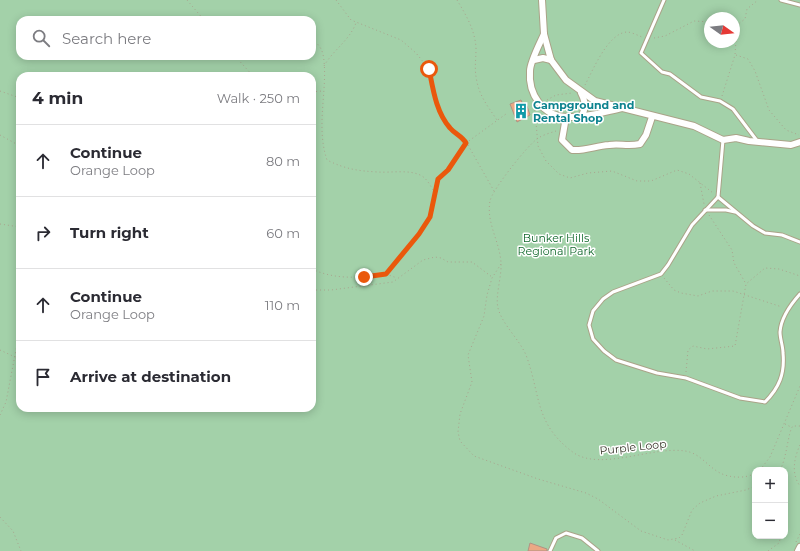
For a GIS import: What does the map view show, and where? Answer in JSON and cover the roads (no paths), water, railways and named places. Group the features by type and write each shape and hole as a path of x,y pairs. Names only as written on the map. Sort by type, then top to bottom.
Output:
{"street":[{"path":"542,0 544,34 551,60 566,80 581,92 595,100 652,117 694,126 723,140 736,138 791,145 800,142"},
{"path":"544,34 529,70 530,89 534,98 550,113 566,117 581,117 623,108"},
{"path":"534,60 543,58 551,60"},
{"path":"581,92 585,101 586,109 581,117"},
{"path":"566,117 562,140 572,150 585,151 610,144 628,146 640,144 646,135 652,117"},
{"path":"798,551 800,547"}],"lane":[{"path":"664,0 641,52 662,72 670,74 701,97 720,101 733,109 758,142"},
{"path":"781,0 800,5"},
{"path":"723,140 718,197 692,225 661,274 613,292 603,299 593,311 589,325 594,339 604,351 616,360 657,373 686,378 740,398 765,402 774,393 783,376 784,354 780,331 787,309 800,294"},
{"path":"718,197 753,226 765,233 782,235 800,242"},
{"path":"705,210 726,210 736,212"},
{"path":"550,551 556,538 566,533 582,538 598,551"}],"place":[{"name":"Campground and Rental Shop","path":"521,111"}],"park label":[{"name":"Bunker Hills Regional Park","path":"556,244"}]}
